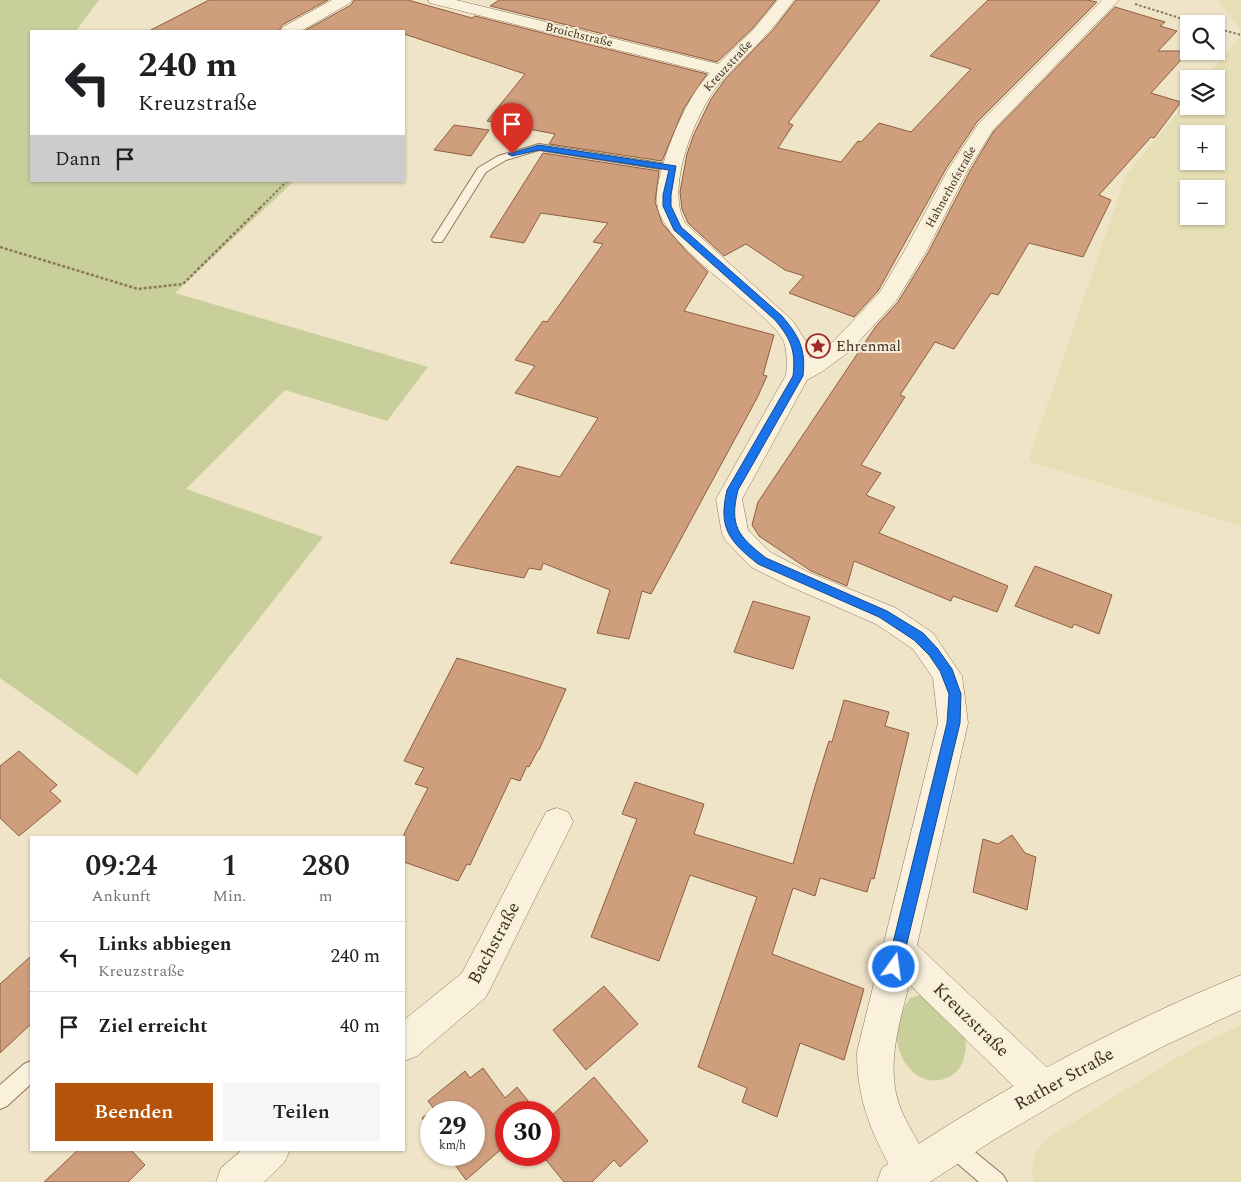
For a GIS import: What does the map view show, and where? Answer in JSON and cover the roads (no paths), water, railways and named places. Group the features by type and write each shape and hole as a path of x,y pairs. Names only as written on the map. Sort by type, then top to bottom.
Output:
{"street":[{"path":"291,30 344,0"},
{"name":"Broichstraße","path":"436,0 721,70"},
{"name":"Kreuzstraße","path":"786,0 755,37 721,70 703,93 690,118 673,168 667,195 667,206 674,223 688,239 762,303 785,326 796,343 799,364 798,376"},
{"name":"Hahnerhofstraße","path":"798,376 816,366 842,346 884,302 905,270 959,168 986,127 1120,1"},
{"path":"798,376 729,499 729,518 736,538 745,548 762,561 778,570 883,614 903,625 918,636 946,669 955,694 953,723 878,1034 874,1074 877,1095 905,1176"},
{"name":"Bachstraße","path":"405,1042 474,985 557,822"},
{"name":"Kreuzstraße","path":"898,950 1043,1089"},
{"name":"Rather Straße","path":"905,1176 950,1144 1043,1089 1145,1035 1241,992"},
{"path":"235,1182 270,1151"}],"lane":[{"path":"438,240 482,170 502,158 522,150 539,147 673,168"},
{"path":"0,1099 30,1072"},
{"path":"950,1144 996,1182"}],"place":[{"name":"Ehrenmal","path":"818,346"}]}
